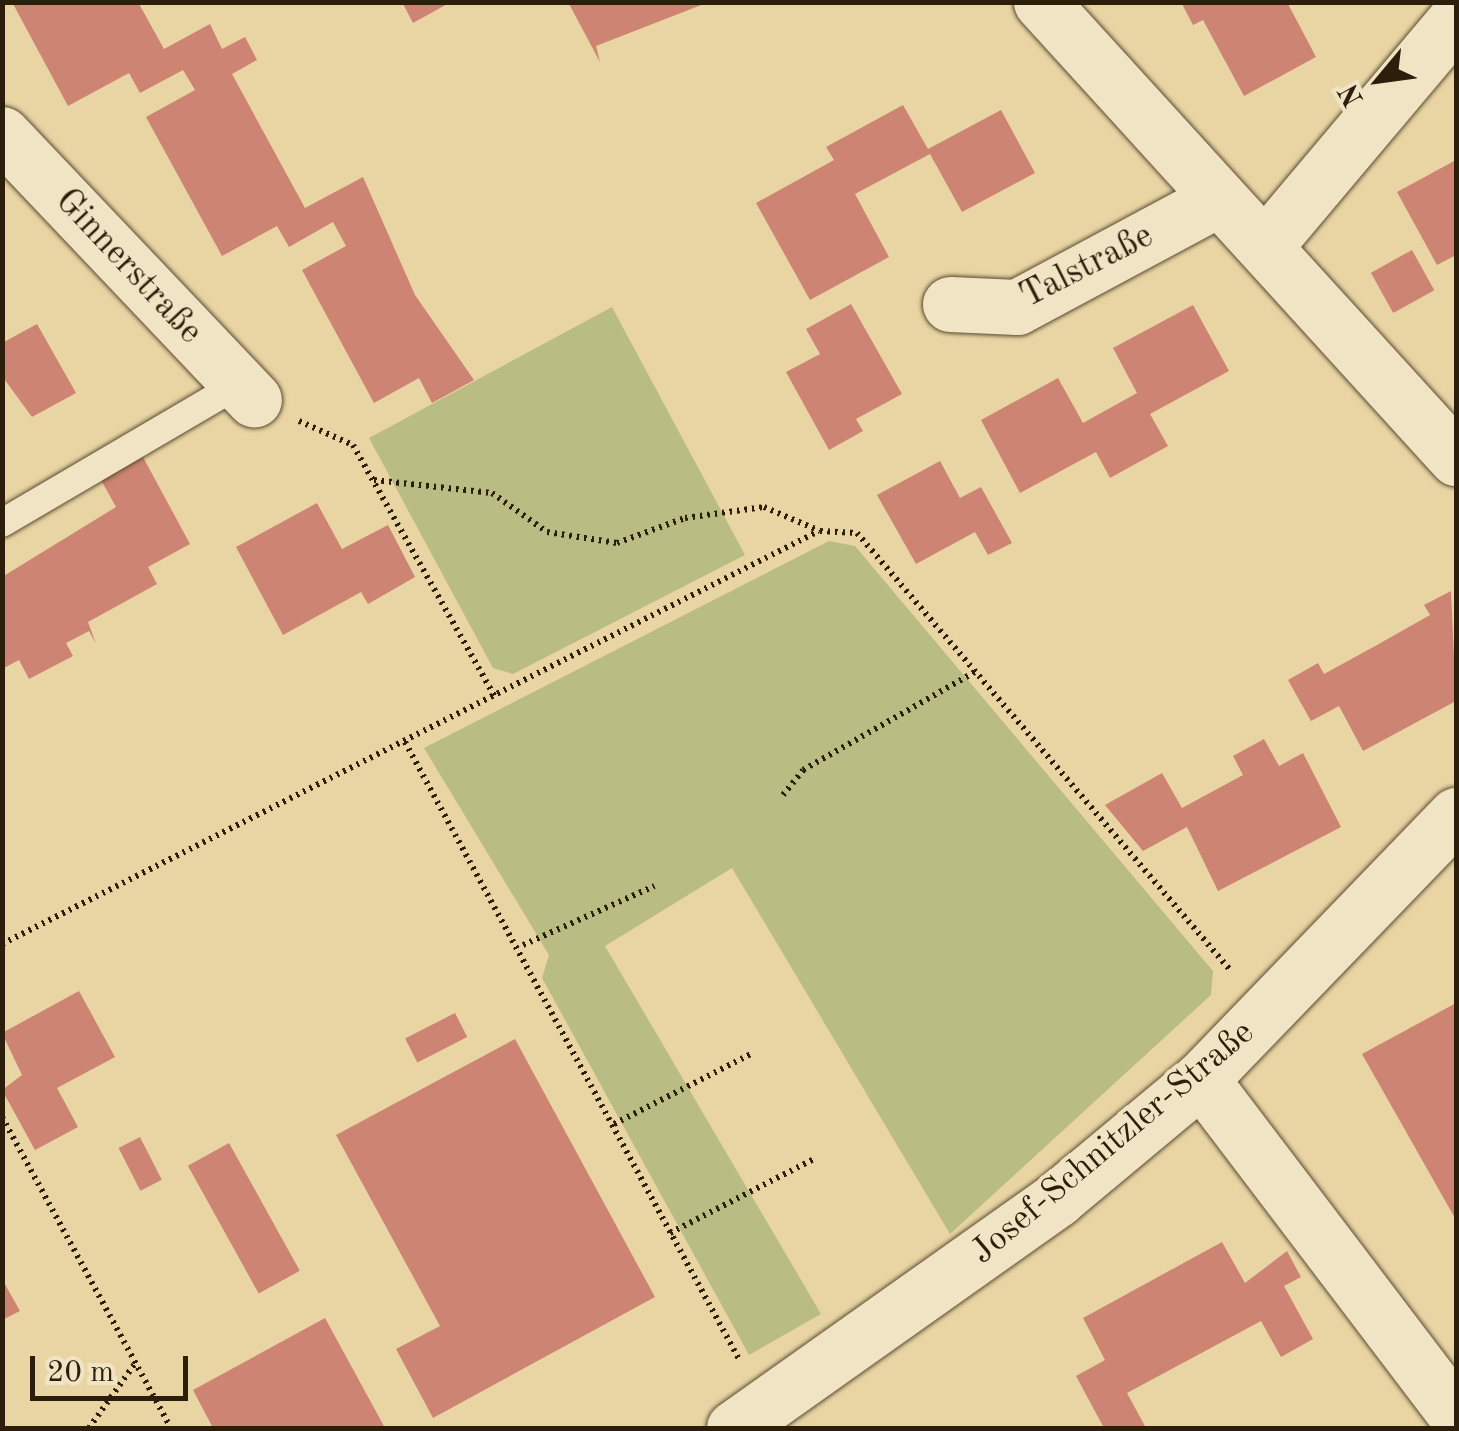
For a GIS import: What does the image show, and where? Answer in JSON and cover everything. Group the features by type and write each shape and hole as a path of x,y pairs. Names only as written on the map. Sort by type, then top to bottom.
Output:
{"street":[{"path":"1041,2 1456,458"},
{"path":"1265,246 1456,19"},
{"name":"Ginnerstraße","path":"2,134 247,392"},
{"name":"Talstraße","path":"950,304 1017,307 1218,199"},
{"name":"Josef-Schnitzler-Straße","path":"751,1419 1057,1199 1201,1078 1456,815"},
{"path":"1201,1078 1456,1414"}],"lane":[{"path":"2,523 247,392"}],"path":[{"path":"247,392 353,445 495,697"},
{"path":"374,480 492,493 548,532 617,543 685,518 764,506 820,531 857,534 1268,1013"},
{"path":"2,944 820,531"},
{"path":"783,795 804,770 975,672"},
{"path":"405,742 523,945 670,1233 751,1419"},
{"path":"523,945 654,886"},
{"path":"614,1124 751,1054"},
{"path":"2,1117 171,1428"},
{"path":"670,1233 814,1159"},
{"path":"88,1428 136,1362"}],"green space":[{"path":"612,307 745,555 513,674 493,668 369,438"},
{"path":"829,541 855,546 1213,971 1211,995 950,1234 732,868 605,946 821,1314 749,1355 542,978 549,955 424,748"}],"building":[{"path":"12,2 138,2 164,49 210,24 222,49 245,37 257,60 232,74 305,208 363,177 415,295 474,380 432,403 419,378 374,403 302,270 346,246 333,222 289,247 277,226 222,256 146,117 195,90 183,70 140,93 129,73 68,106"},
{"path":"402,2 451,2 413,23"},
{"path":"568,2 709,2 596,46 600,62"},
{"path":"1181,2 1287,2 1316,57 1244,96 1203,20 1193,25"},
{"path":"903,105 928,149 1001,110 1035,173 962,212 930,154 855,194 889,257 810,300 756,203 834,160 826,147"},
{"path":"1456,160 1456,255 1437,265 1397,192"},
{"path":"1412,250 1434,290 1393,313 1371,273"},
{"path":"851,304 902,394 856,419 863,431 829,450 786,372 820,354 806,329"},
{"path":"1193,305 1229,371 1150,414 1168,446 1110,478 1096,452 1020,493 981,420 1058,378 1083,423 1137,393 1113,348"},
{"path":"37,324 76,393 32,417 2,376 2,343"},
{"path":"143,457 190,544 148,567 157,584 88,622 96,644 89,631 66,643 73,656 29,679 19,660 2,669 2,577 116,507 101,480"},
{"path":"940,461 960,498 981,487 1012,543 988,555 975,532 916,564 877,495"},
{"path":"317,503 342,549 388,525 415,577 368,604 361,592 283,635 236,547"},
{"path":"1451,591 1456,701 1363,751 1339,706 1311,721 1288,680 1318,663 1324,674 1430,615 1424,605"},
{"path":"1264,739 1279,766 1303,753 1341,827 1218,891 1187,827 1143,851 1105,805 1162,773 1182,808 1243,775 1233,756"},
{"path":"79,991 115,1057 57,1088 78,1127 35,1150 2,1090 22,1075 2,1033"},
{"path":"1456,1003 1456,1220 1362,1054"},
{"path":"455,1013 467,1037 417,1062 405,1038"},
{"path":"515,1039 655,1297 433,1418 396,1349 440,1326 336,1135"},
{"path":"140,1137 162,1180 140,1191 119,1148"},
{"path":"229,1143 300,1271 259,1293 188,1166"},
{"path":"1222,1242 1245,1283 1287,1251 1301,1277 1284,1286 1313,1339 1281,1357 1261,1321 1127,1393 1146,1428 1104,1428 1076,1376 1105,1360 1083,1318"},
{"path":"2,1279 20,1311 2,1320"},
{"path":"325,1318 385,1428 213,1428 193,1390"}]}
